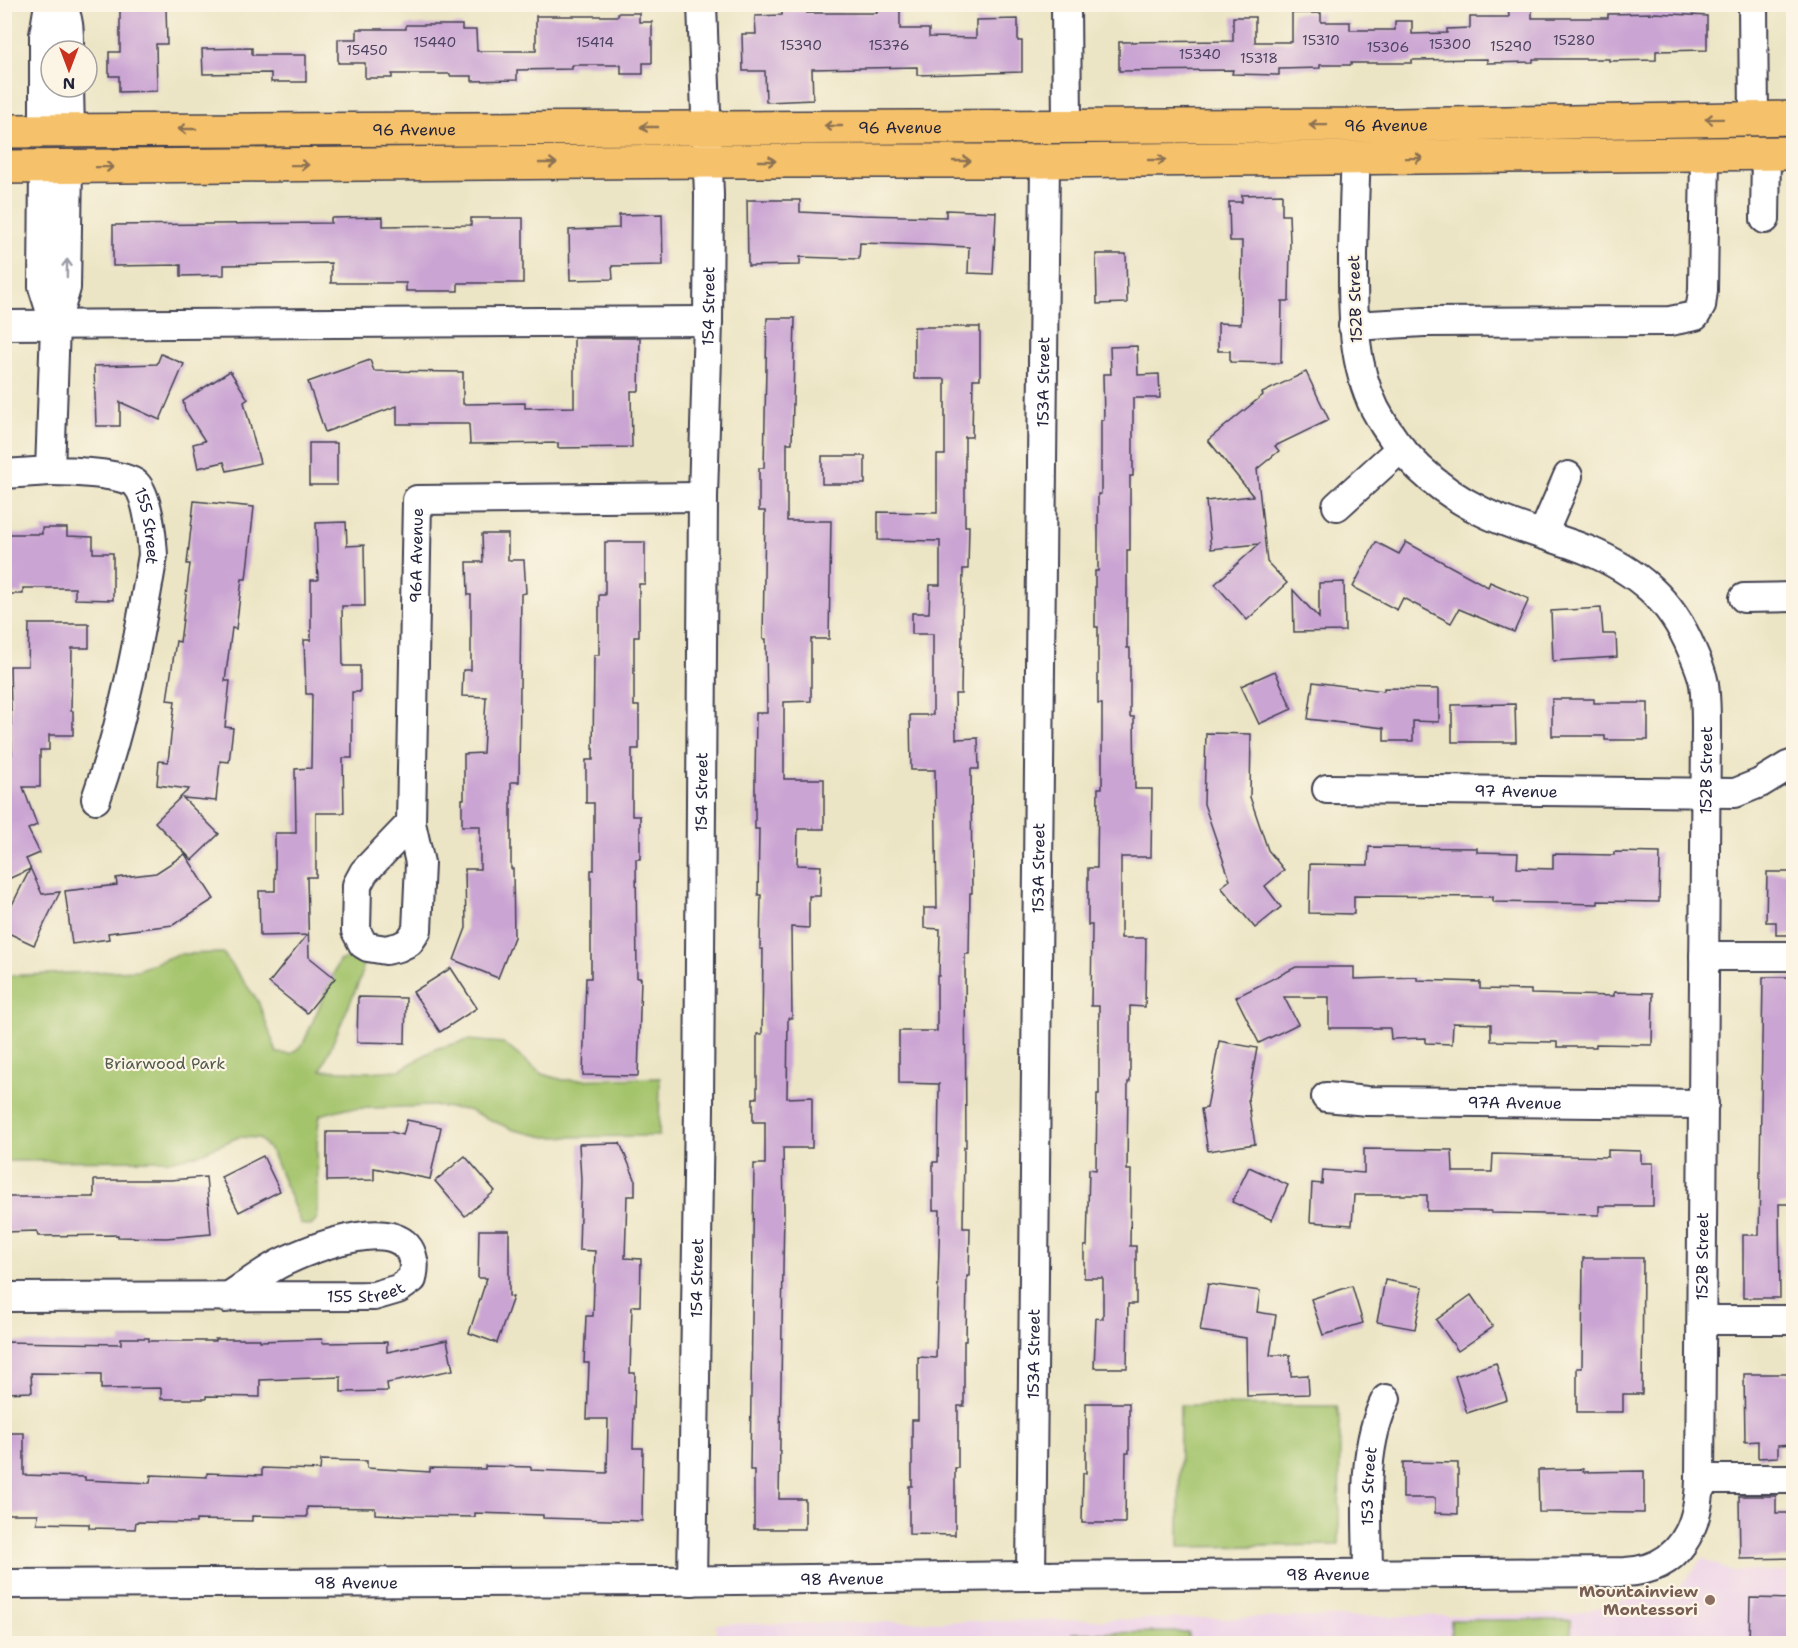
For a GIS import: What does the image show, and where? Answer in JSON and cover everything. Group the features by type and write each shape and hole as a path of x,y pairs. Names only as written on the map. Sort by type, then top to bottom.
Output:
{"main road":[{"name":"96 Avenue","path":"4,131 1397,125 1794,118"},
{"path":"1356,159 1361,150 1397,125"},
{"path":"56,167 67,130"},
{"name":"96 Avenue","path":"4,167 708,161 1356,159 1780,153"}],"street":[{"path":"49,4 44,34 67,130"},
{"path":"61,4 68,22 69,39"},
{"name":"154 Street","path":"692,1581 699,1108 703,497 708,321 708,161 702,4"},
{"path":"1066,4 1066,125"},
{"path":"1753,4 1754,119"},
{"path":"67,130 68,99"},
{"path":"1765,219 1780,153"},
{"path":"1353,326 1424,322 1670,321 1695,316 1701,306 1703,290 1705,154"},
{"name":"152B Street","path":"1356,159 1353,326 1367,389 1375,409 1400,449 1431,479 1465,503 1483,512 1586,550 1626,570 1656,593 1675,615 1688,639 1704,682 1707,729 1700,1495 1695,1521 1687,1537 1675,1551"},
{"name":"153A Street","path":"1031,1576 1045,161"},
{"path":"4,474 50,471 55,325 43,287 56,167"},
{"path":"4,325 708,321"},
{"path":"1337,506 1400,449"},
{"name":"155 Street","path":"50,471 74,471 122,478 135,483 142,493 152,538 153,555 132,670 112,754 96,799"},
{"path":"1543,534 1568,476"},
{"name":"96A Avenue","path":"411,824 417,500 703,497"},
{"path":"1744,598 1794,597"},
{"name":"97 Avenue","path":"1327,789 1735,793 1760,783 1788,765 1794,764"},
{"path":"1704,957 1794,956"},
{"name":"97A Avenue","path":"1326,1097 1367,1101 1704,1104"},
{"name":"155 Street","path":"4,1297 226,1298 374,1296 399,1289 412,1279 414,1262 403,1242 383,1235 354,1238 336,1242 284,1262 226,1298"},
{"path":"1701,1320 1794,1320"},
{"name":"153 Street","path":"1368,1574 1370,1451 1376,1421 1386,1400"},
{"path":"1700,1479 1794,1479"},
{"name":"98 Avenue","path":"4,1584 692,1581 1634,1572 1660,1562 1675,1551"}],"shaded area":[{"path":"1703,1558 1730,1571 1793,1571 1793,1643 716,1644 716,1624 1573,1614 1680,1586"}],"green space":[{"name":"Briarwood Park","path":"223,953 258,1001 277,1053 291,1054 303,1044 339,961 350,957 363,963 361,977 321,1070 367,1072 400,1070 435,1049 468,1040 503,1043 542,1074 563,1080 660,1078 659,1136 546,1137 514,1130 468,1110 434,1106 342,1109 320,1115 317,1141 317,1219 311,1226 301,1224 272,1153 259,1138 239,1137 196,1155 173,1160 5,1161 5,976 137,970 178,954"},
{"path":"1180,1405 1337,1406 1340,1423 1339,1545 1179,1547"},
{"path":"1451,1620 1571,1620 1571,1643 1451,1643"},
{"path":"1188,1632 1188,1643 1072,1643 1072,1633"}],"building":[{"path":"120,4 148,4 148,8 166,8 167,44 156,44 157,91 119,92 119,76 109,76 109,52 120,52"},
{"path":"1508,4 1532,4 1532,18 1608,18 1608,14 1655,13 1707,16 1707,50 1656,51 1656,60 1533,59 1533,62 1487,63 1487,59 1351,63 1351,65 1320,65 1320,68 1279,69 1279,75 1232,74 1233,70 1119,71 1119,42 1233,41 1233,17 1255,17 1255,42 1292,42 1292,13 1321,13 1321,22 1350,22 1350,30 1395,30 1395,21 1412,21 1412,34 1447,33 1447,29 1470,28 1470,17 1509,17"},
{"path":"900,9 900,29 929,29 929,37 976,38 976,20 1018,19 1018,41 1022,41 1022,72 917,75 917,67 812,69 813,100 766,102 765,71 743,71 742,34 756,34 755,16 782,15 782,11 877,13 876,10"},
{"path":"618,13 639,13 639,22 652,22 652,63 643,63 643,74 621,74 621,65 572,65 572,69 517,70 517,80 472,81 472,76 450,76 450,74 392,74 392,78 365,78 365,63 338,63 338,39 357,39 357,29 406,29 406,25 462,25 462,30 476,30 477,51 536,51 536,16 618,16"},
{"path":"252,48 252,55 306,55 306,82 271,82 271,73 203,74 202,49"},
{"path":"1282,194 1282,215 1289,215 1290,241 1289,301 1282,301 1281,363 1230,362 1230,351 1218,351 1218,323 1241,324 1242,241 1230,241 1229,202 1242,202 1242,195"},
{"path":"747,200 800,200 800,212 861,215 946,217 946,210 996,212 993,274 968,273 969,247 928,245 860,243 859,259 800,257 800,265 748,266"},
{"path":"662,214 663,265 612,266 613,279 570,280 569,230 619,228 619,215"},
{"path":"383,217 383,226 471,225 471,218 523,218 523,283 458,283 458,291 406,291 406,283 331,283 331,263 224,265 224,275 181,276 181,265 113,266 113,225 331,223 331,218"},
{"path":"1096,254 1126,254 1127,303 1097,304"},
{"path":"767,318 795,318 792,443 787,443 787,521 831,521 829,639 811,639 811,701 784,702 784,779 824,779 824,829 798,829 797,865 821,866 820,896 809,896 809,928 791,927 792,1018 788,1018 787,1098 812,1097 812,1148 783,1148 779,1499 805,1499 805,1529 754,1529 754,1470 750,1470 754,1164 765,1164 765,1122 753,1122 753,1098 757,1098 757,1034 762,1034 763,949 760,949 761,895 758,895 759,829 755,829 755,779 756,713 767,713 766,639 763,639 765,511 759,511 759,468 764,468"},
{"path":"914,327 980,327 980,379 973,379 972,437 965,437 965,526 969,526 968,569 963,569 961,694 955,694 956,739 978,738 979,769 971,769 972,893 970,893 969,954 965,954 966,1147 964,1147 963,1228 970,1228 966,1341 964,1341 964,1406 958,1406 955,1535 909,1534 912,1420 918,1420 918,1357 936,1358 940,1210 933,1210 933,1162 938,1162 939,1084 899,1083 899,1031 937,1031 937,976 939,976 940,929 924,928 924,908 937,908 935,770 911,770 910,715 933,715 933,634 912,634 912,613 929,613 930,585 940,585 940,541 878,540 878,512 937,513 937,455 945,455 945,379 914,379"},
{"path":"574,338 640,338 639,391 631,391 632,447 558,448 558,443 470,444 469,424 397,424 397,406 325,432 308,382 370,360 374,371 463,372 463,404 525,403 525,408 574,407"},
{"path":"1137,346 1138,375 1159,374 1160,398 1133,398 1133,476 1130,476 1130,550 1127,550 1127,648 1130,648 1130,717 1134,717 1135,789 1152,789 1151,857 1121,857 1121,938 1146,938 1145,1007 1130,1006 1127,1170 1131,1170 1130,1246 1136,1246 1136,1304 1128,1304 1127,1368 1094,1368 1096,1318 1103,1319 1103,1278 1084,1278 1084,1246 1087,1246 1089,1169 1096,1170 1097,1094 1099,1094 1099,1006 1091,1006 1092,925 1088,925 1088,868 1097,868 1098,788 1102,788 1102,704 1098,704 1098,627 1095,627 1098,494 1101,494 1101,420 1104,420 1103,374 1111,374 1110,347"},
{"path":"161,354 184,364 160,420 120,402 120,426 96,426 94,366 157,364"},
{"path":"230,371 248,399 244,402 260,463 227,471 224,462 198,468 193,444 205,441 185,410 183,401"},
{"path":"1306,372 1329,420 1275,446 1279,451 1257,469 1267,562 1287,583 1247,620 1215,584 1259,544 1211,549 1206,501 1253,496 1208,440 1263,395 1262,393"},
{"path":"309,443 337,443 337,485 309,485"},
{"path":"822,456 865,456 865,484 822,484"},
{"path":"194,501 254,507 246,579 242,579 236,629 232,628 225,681 230,681 225,727 233,728 229,762 220,761 216,801 183,798 219,834 192,860 155,822 189,789 157,785 159,761 168,762 175,701 167,700 176,641 180,642 190,564 187,564"},
{"path":"346,522 347,546 364,545 365,606 342,606 343,666 360,666 360,692 352,692 352,758 343,758 344,813 316,813 316,877 307,877 309,957 335,978 307,1013 269,983 307,935 260,936 259,891 275,891 275,833 296,833 295,769 311,768 312,694 306,694 304,640 311,640 311,580 318,580 316,523"},
{"path":"42,528 67,528 67,536 93,537 93,553 113,553 113,600 75,599 75,588 23,588 23,594 4,594 4,534 42,534"},
{"path":"482,534 508,534 508,560 524,560 526,593 521,594 519,782 511,782 514,937 498,978 454,960 466,928 465,869 480,869 480,826 462,826 462,799 464,799 464,754 483,753 486,697 462,696 463,670 471,670 471,595 468,595 467,562 483,562"},
{"path":"605,542 645,542 645,584 639,584 639,637 634,637 634,706 639,706 639,749 632,749 632,816 640,816 640,859 636,859 637,978 641,978 638,1076 583,1075 586,978 591,978 591,870 594,870 594,803 586,803 586,760 593,760 594,655 599,655 599,595 605,595"},
{"path":"1376,542 1399,554 1406,542 1488,587 1490,582 1529,599 1514,632 1459,609 1451,623 1403,598 1397,610 1353,587"},
{"path":"1344,582 1345,631 1294,632 1293,590 1319,618 1319,583"},
{"path":"1601,608 1603,634 1616,634 1617,657 1553,661 1551,611"},
{"path":"29,624 89,624 89,648 72,648 73,735 49,735 49,750 40,750 40,787 23,787 37,825 28,829 40,853 26,859 42,894 60,892 34,945 4,931 4,921 30,869 4,881 4,742 7,742 12,755 10,666 28,666"},
{"path":"1275,671 1292,709 1259,724 1241,686"},
{"path":"1313,682 1384,691 1384,688 1439,689 1439,722 1413,721 1413,741 1384,741 1384,728 1308,719"},
{"path":"1552,699 1594,699 1594,703 1648,703 1648,740 1605,740 1605,736 1552,736"},
{"path":"1515,704 1516,742 1452,742 1452,705"},
{"path":"1206,733 1251,734 1250,797 1268,850 1284,870 1265,886 1281,907 1255,928 1221,887 1230,880 1204,804"},
{"path":"1369,847 1477,848 1477,852 1518,853 1517,868 1553,869 1553,854 1660,853 1659,902 1598,901 1598,904 1493,902 1493,897 1354,896 1354,914 1309,913 1310,864 1368,865"},
{"path":"185,854 214,899 173,925 108,933 109,939 72,944 65,891 117,885 116,878 156,873"},
{"path":"1767,872 1794,872 1794,935 1776,935 1776,922 1766,922"},
{"path":"1296,967 1354,967 1354,979 1417,977 1417,980 1480,982 1480,989 1531,990 1531,994 1614,996 1614,992 1653,993 1652,1045 1596,1044 1596,1047 1557,1047 1557,1042 1491,1041 1491,1024 1453,1023 1452,1044 1426,1043 1426,1038 1391,1039 1390,1028 1329,1028 1329,997 1284,997 1298,1024 1259,1043 1236,997"},
{"path":"451,968 477,1008 440,1032 413,992"},
{"path":"1763,977 1794,977 1794,1204 1779,1204 1780,1298 1743,1298 1743,1235 1759,1235"},
{"path":"358,997 406,998 405,1043 357,1042"},
{"path":"1219,1041 1257,1048 1248,1099 1255,1144 1208,1151 1201,1109 1207,1108"},
{"path":"407,1120 441,1127 430,1179 374,1168 374,1180 327,1181 327,1132 391,1132 403,1135"},
{"path":"620,1143 635,1179 635,1196 627,1196 625,1258 641,1259 640,1306 632,1306 630,1373 635,1373 633,1448 643,1448 642,1521 475,1513 475,1517 415,1516 375,1514 375,1508 307,1507 307,1517 252,1516 252,1521 196,1520 196,1523 136,1522 135,1529 89,1528 89,1524 37,1523 38,1514 4,1514 4,1433 24,1433 24,1475 85,1477 85,1480 150,1483 151,1475 207,1477 207,1473 262,1475 262,1468 320,1470 321,1460 367,1461 367,1468 430,1472 430,1468 485,1469 485,1466 607,1473 608,1419 587,1419 589,1363 584,1363 586,1316 593,1316 595,1251 579,1250 581,1180 579,1144"},
{"path":"1364,1149 1452,1150 1453,1172 1492,1172 1493,1154 1608,1157 1608,1150 1641,1151 1641,1163 1653,1163 1653,1206 1599,1206 1599,1215 1427,1211 1427,1195 1354,1195 1352,1225 1310,1222 1312,1183 1322,1184 1323,1170 1364,1173"},
{"path":"263,1156 280,1191 239,1212 221,1177"},
{"path":"465,1156 495,1191 465,1216 435,1181"},
{"path":"1249,1167 1288,1185 1272,1220 1232,1202"},
{"path":"206,1177 211,1234 166,1238 118,1237 118,1235 38,1236 37,1231 4,1232 4,1197 94,1197 94,1180 170,1180"},
{"path":"479,1230 509,1230 509,1296 513,1297 497,1343 469,1333 487,1278 478,1278"},
{"path":"1583,1258 1643,1258 1642,1394 1623,1394 1623,1412 1577,1412 1577,1368 1582,1368"},
{"path":"1385,1280 1423,1287 1415,1329 1377,1322"},
{"path":"1208,1284 1260,1291 1257,1312 1276,1315 1270,1355 1290,1355 1291,1376 1308,1375 1309,1394 1247,1396 1246,1338 1200,1331"},
{"path":"1352,1286 1363,1323 1323,1335 1311,1299"},
{"path":"1471,1295 1493,1327 1458,1351 1436,1320"},
{"path":"121,1338 149,1338 149,1341 322,1339 323,1343 387,1342 387,1352 447,1340 453,1370 387,1383 388,1391 341,1392 341,1377 260,1380 260,1397 206,1396 206,1399 161,1399 161,1388 101,1389 101,1374 31,1373 32,1392 4,1393 4,1342 121,1344"},
{"path":"1496,1363 1507,1400 1467,1413 1455,1376"},
{"path":"1744,1374 1794,1374 1794,1444 1778,1445 1778,1457 1758,1458 1758,1441 1745,1442"},
{"path":"1086,1403 1129,1403 1125,1523 1082,1523 1083,1473 1086,1473"},
{"path":"1403,1462 1458,1463 1458,1514 1435,1513 1435,1498 1403,1498"},
{"path":"1583,1469 1583,1472 1644,1471 1644,1513 1539,1512 1538,1470"},
{"path":"1739,1496 1776,1496 1776,1513 1794,1513 1794,1558 1740,1559"},
{"path":"1750,1598 1794,1599 1794,1644 1749,1644"}],"place":[{"name":"Mountainview Montessori","path":"1710,1600"}]}
